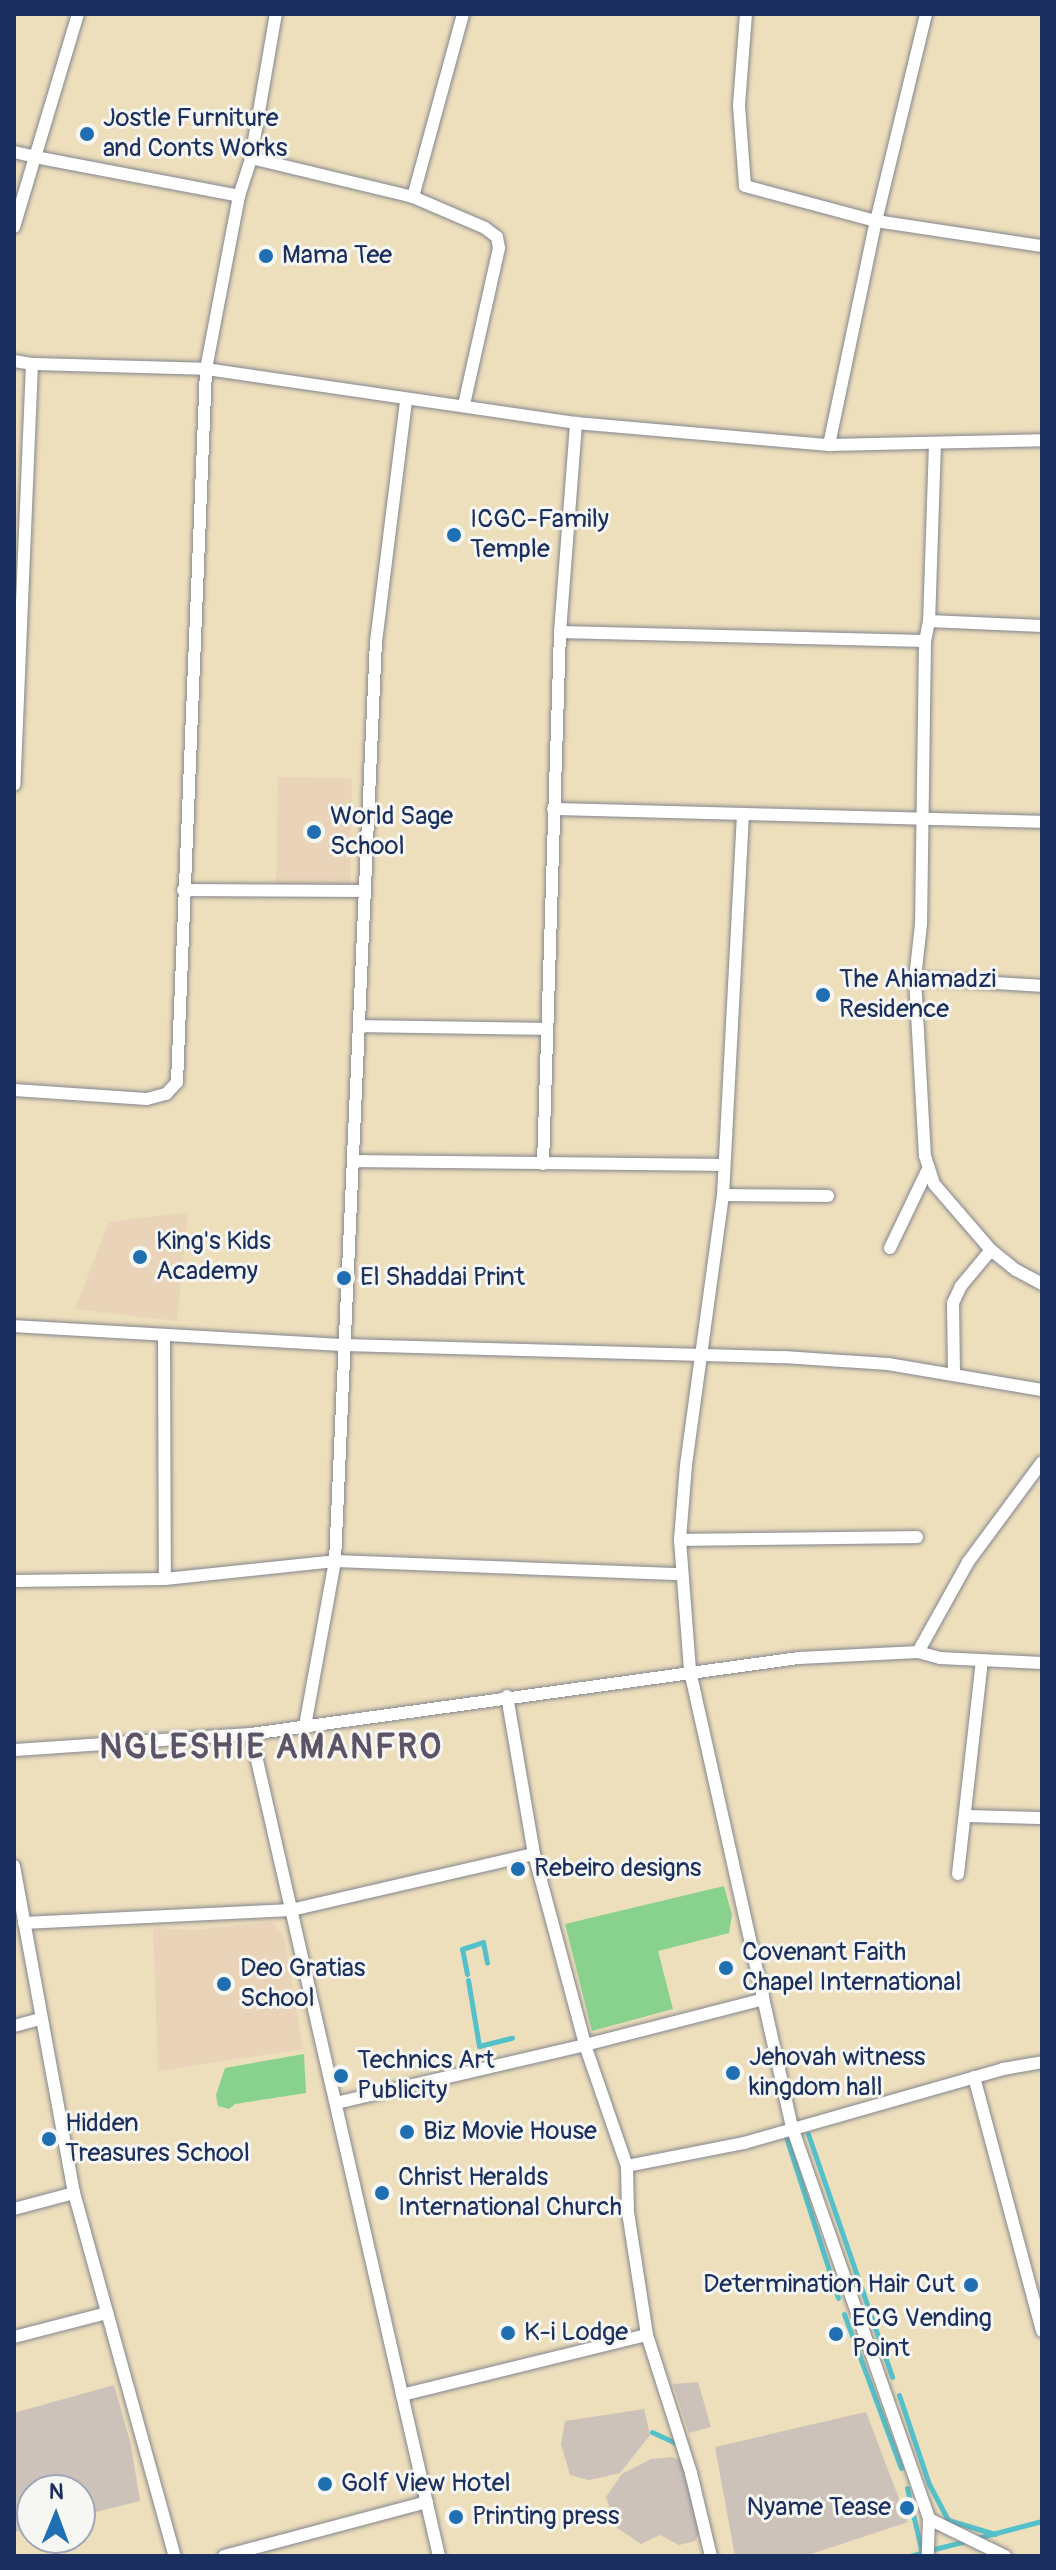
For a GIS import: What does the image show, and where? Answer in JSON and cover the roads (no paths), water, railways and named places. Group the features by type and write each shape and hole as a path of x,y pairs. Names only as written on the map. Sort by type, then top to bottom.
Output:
{"street":[{"path":"14,227 78,14"},
{"path":"14,1090 147,1099 166,1094 177,1082 206,369 239,196 251,158 276,14"},
{"path":"413,197 463,14"},
{"path":"746,14 739,106 745,186 876,221 1042,246"},
{"path":"829,445 876,221 926,14"},
{"path":"14,152 239,196"},
{"path":"251,158 413,197 485,228 497,237 499,248 464,405"},
{"path":"14,361 206,369 576,423 829,445 1042,440"},
{"path":"14,785 32,364"},
{"path":"305,1726 335,1561 361,1026 362,891 376,642 406,400"},
{"path":"543,1164 560,632 576,423"},
{"path":"935,443 929,621 925,641 921,924 915,978 927,1171 934,1184 991,1250 1016,1270 1042,1284"},
{"path":"929,621 1042,626"},
{"path":"560,632 925,641"},
{"path":"553,809 1042,822"},
{"path":"743,814 723,1195 686,1465 680,1540 690,1671 793,2130 929,2519 928,2556"},
{"path":"183,890 362,891"},
{"path":"915,978 1042,986"},
{"path":"361,1026 545,1029"},
{"path":"355,1161 724,1165"},
{"path":"890,1248 927,1171"},
{"path":"723,1195 828,1196"},
{"path":"954,1373 953,1303 961,1286 991,1250"},
{"path":"14,1326 344,1345 703,1354 888,1364 1042,1390"},
{"path":"164,1336 165,1579"},
{"path":"918,1652 968,1562 1042,1462"},
{"path":"680,1540 917,1537"},
{"path":"14,1581 165,1579 335,1561 681,1574"},
{"path":"14,1750 251,1734 507,1696 799,1658 918,1652 982,1661 1042,1663"},
{"path":"958,1874 982,1661"},
{"path":"507,1696 534,1854 585,2045 627,2166 628,2212 647,2335 691,2473 711,2556"},
{"path":"251,1734 439,2556"},
{"path":"965,1816 1042,1818"},
{"path":"24,1923 291,1910 534,1854"},
{"path":"14,1866 16,1896 24,1923 74,2193 175,2556"},
{"path":"336,2103 585,2045 760,2000 763,1996"},
{"path":"14,2026 40,2019"},
{"path":"627,2166 793,2130 974,2077 1042,2062"},
{"path":"974,2077 1042,2331"},
{"path":"14,2209 74,2193"},
{"path":"14,2337 107,2313"},
{"path":"402,2395 647,2335"},
{"path":"224,2556 427,2502"},
{"path":"929,2519 1005,2556"}],"waterway":[{"path":"467,1974 462,1949 483,1942 487,1963"},
{"path":"468,1980 479,2046 512,2038"},
{"path":"808,2134 892,2377"},
{"path":"786,2137 838,2298"},
{"path":"844,2314 901,2468"},
{"path":"899,2395 929,2484 948,2520 995,2534"},
{"path":"652,2432 680,2445"},
{"path":"907,2488 922,2553"},
{"path":"977,2538 1042,2521"},
{"path":"934,2549 967,2541"},
{"path":"910,2556 924,2552"}],"place":[{"name":"Jostle Furniture and Conts Works","path":"87,134"},
{"name":"Mama Tee","path":"266,256"},
{"name":"ICGC-Family Temple","path":"454,535"},
{"name":"World Sage School","path":"314,832"},
{"name":"The Ahiamadzi Residence","path":"823,995"},
{"name":"King's Kids Academy","path":"140,1257"},
{"name":"El Shaddai Print","path":"344,1278"},
{"name":"Rebeiro designs","path":"518,1869"},
{"name":"Covenant Faith Chapel International","path":"726,1968"},
{"name":"Deo Gratias School","path":"224,1984"},
{"name":"Jehovah witness kingdom hall","path":"733,2073"},
{"name":"Technics Art Publicity","path":"341,2076"},
{"name":"Biz Movie House","path":"407,2132"},
{"name":"Hidden Treasures School","path":"49,2139"},
{"name":"Christ Heralds International Church","path":"382,2193"},
{"name":"Determination Hair Cut","path":"971,2285"},
{"name":"K-i Lodge","path":"508,2333"},
{"name":"ECG Vending Point","path":"836,2334"},
{"name":"Golf View Hotel","path":"325,2484"},
{"name":"Nyame Tease","path":"907,2508"},
{"name":"Printing press","path":"456,2517"}],"district":[{"name":"NGLESHIE AMANFRO","path":"271,1748"}]}
